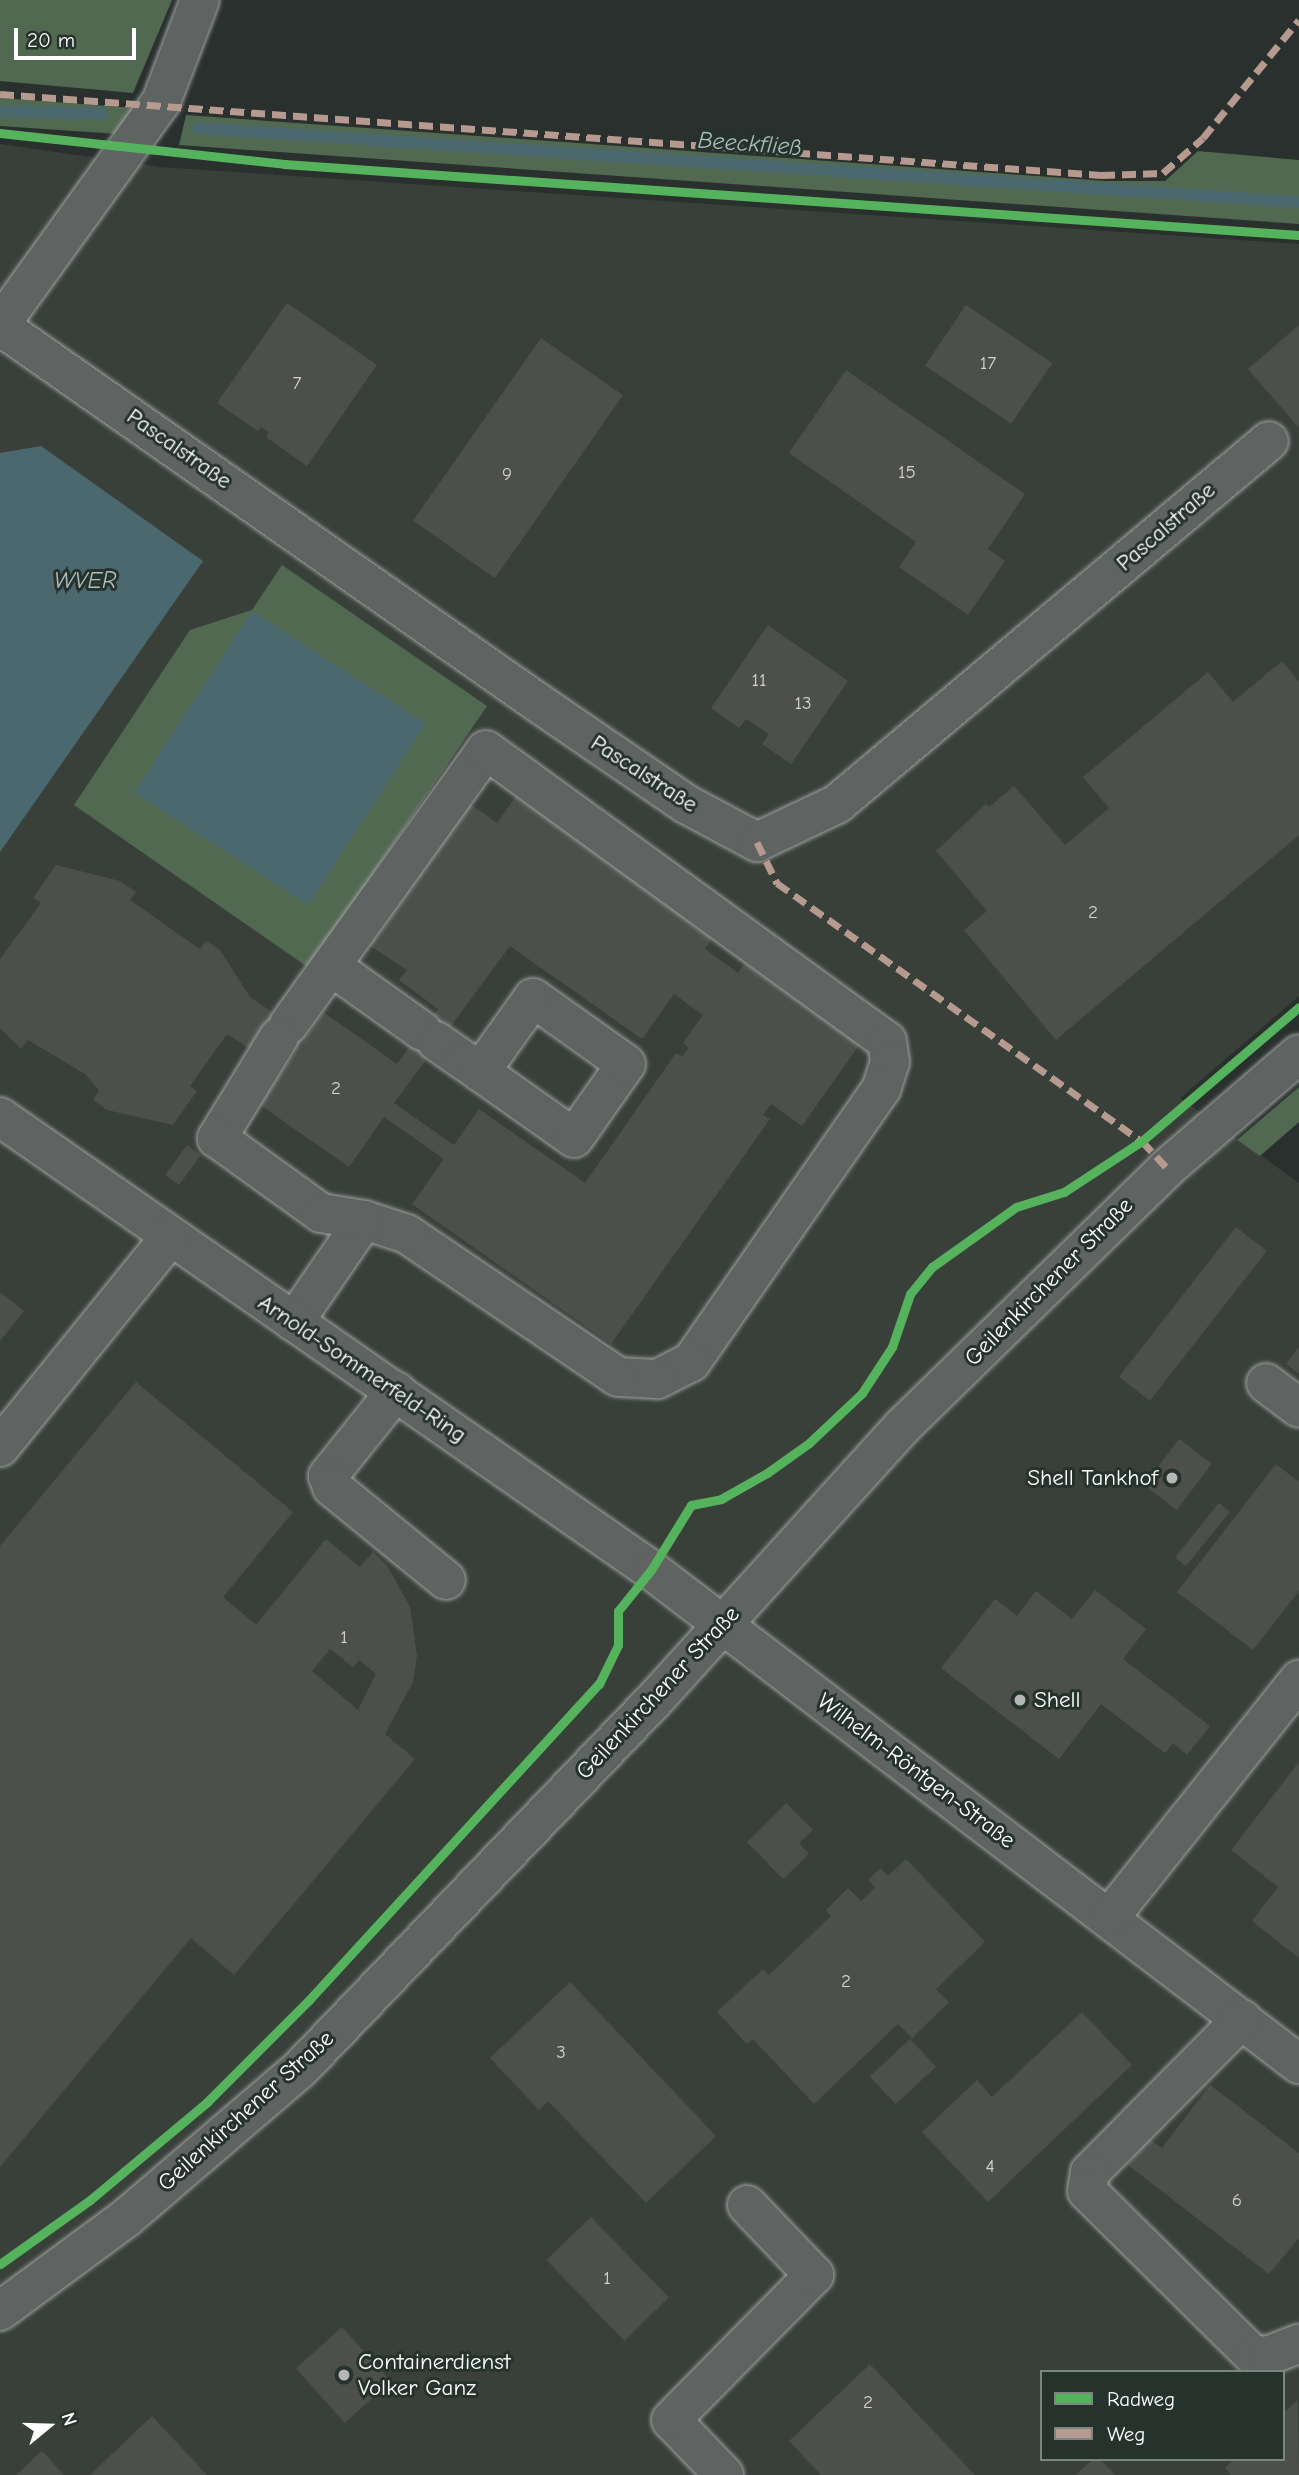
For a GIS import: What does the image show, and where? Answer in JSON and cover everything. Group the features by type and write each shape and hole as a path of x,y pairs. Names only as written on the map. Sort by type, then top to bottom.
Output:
{"street":[{"path":"0,325 161,102 200,0"},
{"name":"Pascalstraße","path":"0,325 686,804 757,842 837,804 1269,441"},
{"path":"486,750 887,1041 890,1062 881,1088 691,1362 657,1379 618,1377 407,1234 364,1220 321,1213 217,1138 284,1030 331,966 486,750"},
{"path":"331,966 480,1072"},
{"name":"Geilenkirchener Straße","path":"0,2311 126,2218 300,2069 722,1625 903,1426 1167,1168 1299,1054"},
{"name":"Arnold-Sommerfeld-Ring","path":"0,1117 169,1238 396,1391 722,1625"},
{"path":"294,1322 364,1220"},
{"path":"0,1447 169,1238"},
{"path":"1266,1383 1299,1408"},
{"path":"396,1391 328,1476 332,1487 446,1580"},
{"name":"Wilhelm-Röntgen-Straße","path":"722,1625 1299,2064"},
{"path":"1109,1917 1299,1680"},
{"path":"1242,2020 1090,2172 1087,2191 1252,2354 1289,2351 1299,2344"},
{"path":"724,2475 671,2420 814,2275 747,2205"}],"shaded area":[{"path":"0,144 160,167 1299,244 1299,996 1180,1098 1299,1183 1299,2475 0,2475"}],"green space":[{"path":"0,0 172,0 133,93 0,81"},
{"path":"0,98 135,108 118,134 0,126"},
{"path":"186,115 1106,181 1165,181 1198,151 1299,160 1299,224 179,145"},
{"path":"282,565 487,706 309,968 74,805 190,630 252,610"},
{"path":"1299,1087 1299,1122 1260,1156 1237,1140"}],"water":[{"name":"WVER","path":"41,446 203,561 0,852 0,453"},
{"path":"252,611 426,724 308,905 134,792"}],"building":[{"path":"287,303 377,365 307,466 266,437 269,432 261,427 258,431 217,403"},
{"path":"966,305 1052,363 1011,424 925,366"},
{"path":"1299,325 1299,428 1248,369"},
{"path":"541,338 623,395 495,578 413,521"},
{"path":"846,370 1025,494 988,549 1005,561 968,615 899,567 916,542 789,453"},
{"path":"768,625 848,681 791,764 762,744 769,734 746,719 739,728 711,708"},
{"path":"1282,661 1299,682 1299,835 1056,1040 964,930 987,911 936,851 986,804 989,807 1014,786 1065,845 1109,808 1083,777 1208,672 1233,702"},
{"path":"517,795 715,935 705,949 738,973 745,963 860,1044 802,1126 771,1104 763,1115 770,1119 611,1344 412,1204 444,1159 384,1117 349,1167 259,1104 297,1050 265,1027 250,1049 227,1034 190,1086 197,1091 173,1125 107,1110 93,1100 99,1090 85,1074 28,1040 21,1049 0,1028 0,959 41,903 33,898 56,865 120,881 136,892 130,900 200,949 206,941 220,950 250,997 307,1036 323,1012 397,1064 438,1009 399,980 407,970 370,946 470,804 497,823","holes":["510,946 642,1039 674,994 703,1015 683,1043 689,1048 682,1057 676,1053 585,1183 479,1109 454,1145 394,1103"]},
{"path":"187,1145 201,1155 179,1185 165,1175"},
{"path":"1236,1227 1267,1251 1150,1401 1119,1377"},
{"path":"0,1292 24,1311 0,1341"},
{"path":"1299,1347 1299,1374 1286,1364"},
{"path":"136,1382 293,1512 223,1597 256,1625 326,1539 360,1567 373,1552 388,1567 410,1607 417,1655 413,1682 385,1734 415,1759 234,1975 191,1938 0,2167 0,1546","holes":["330,1649 353,1667 359,1660 376,1674 358,1710 312,1671"]},
{"path":"1179,1439 1212,1464 1177,1510 1144,1485"},
{"path":"1276,1464 1299,1482 1299,1591 1253,1650 1177,1592"},
{"path":"1219,1503 1230,1512 1186,1566 1175,1557"},
{"path":"1095,1590 1146,1629 1123,1659 1210,1726 1187,1755 1173,1743 1165,1753 1101,1704 1059,1759 941,1668 995,1599 1017,1616 1036,1591 1072,1619"},
{"path":"1299,1762 1299,1958 1252,1921 1278,1887 1231,1850"},
{"path":"786,1803 813,1830 799,1843 809,1854 783,1879 747,1842"},
{"path":"906,1859 985,1942 936,1989 949,2002 912,2038 898,2024 814,2104 753,2039 747,2044 717,2012 763,1969 769,1975 831,1916 826,1910 848,1888 861,1901 875,1888 868,1880 881,1868 888,1876"},
{"path":"570,1982 716,2136 646,2203 548,2101 539,2110 490,2058"},
{"path":"1082,2012 1132,2065 988,2202 922,2132 977,2080 992,2097"},
{"path":"910,2039 936,2067 896,2104 870,2077"},
{"path":"1210,2085 1299,2153 1299,2238 1269,2274 1128,2165 1148,2138 1162,2148"},
{"path":"591,2217 669,2298 624,2341 546,2260"},
{"name":"Containerdienst Volker Ganz","path":"342,2327 391,2381 345,2423 296,2368"},
{"path":"870,2364 975,2475 821,2475 789,2441"},
{"path":"1298,2400 1299,2475 1231,2475 1225,2468 1232,2461 1285,2461 1285,2411"},
{"path":"152,2416 207,2475 90,2475"},
{"path":"42,2451 64,2475 16,2475"},
{"path":"1091,2461 1102,2461 1115,2475 1076,2475"}],"waterway":[{"name":"Beeckfließ","path":"0,111 102,114"},
{"name":"Beeckfließ","path":"198,128 1299,202"}],"marked path":[{"path":"0,94 1101,175 1163,173 1203,138 1299,20"},
{"path":"757,842 777,883 1142,1141 1167,1168"}],"cycle path":[{"path":"0,133 284,164 1299,235"},
{"path":"0,2264 90,2200 207,2102 309,2000 599,1684 618,1645 618,1611 651,1570 691,1505 721,1499 767,1473 809,1443 862,1393 892,1347 910,1294 932,1267 1016,1207 1064,1192 1142,1141 1299,1007"}],"place":[{"name":"Shell Tankhof","path":"1172,1478"},
{"name":"Shell","path":"1020,1700"},
{"name":"Containerdienst Volker Ganz","path":"344,2375"}]}
